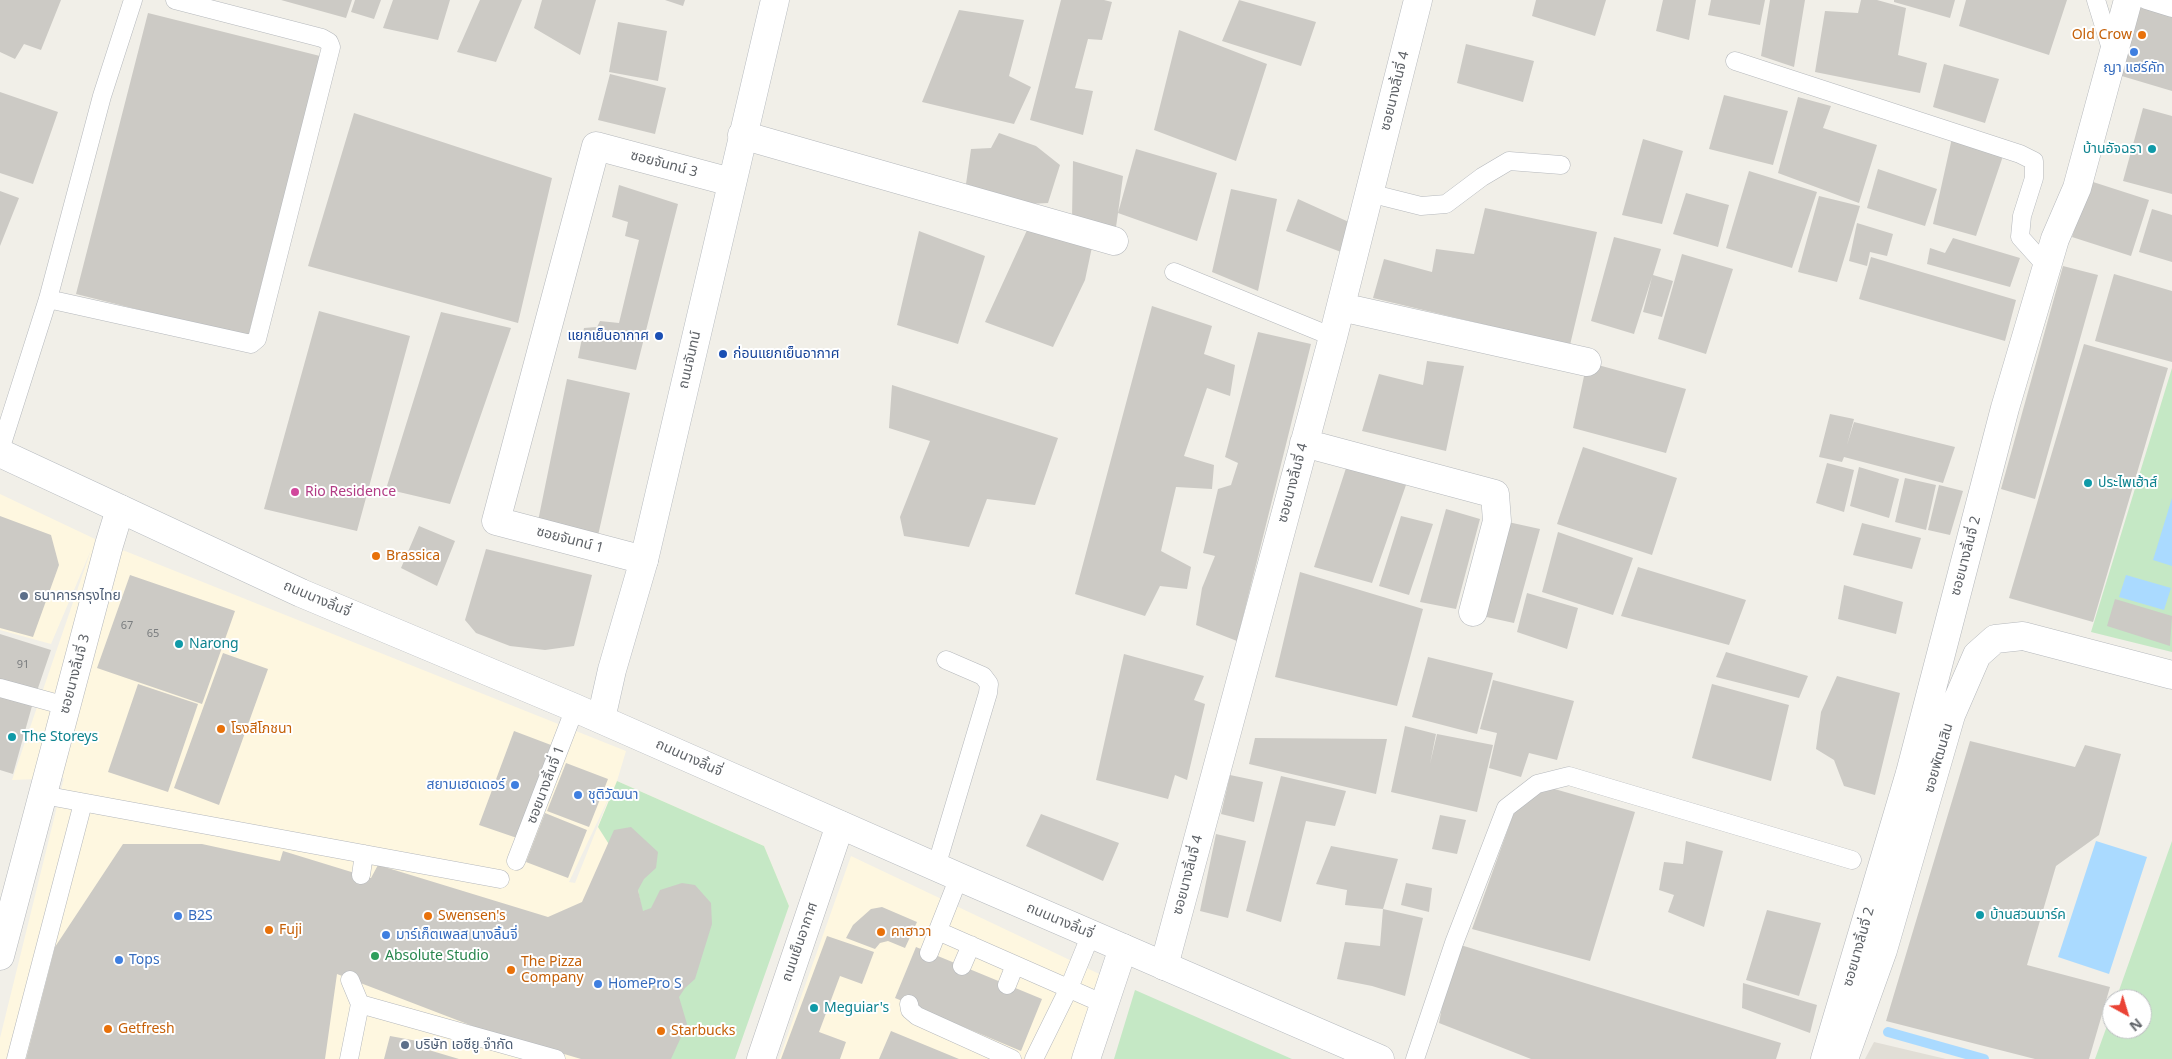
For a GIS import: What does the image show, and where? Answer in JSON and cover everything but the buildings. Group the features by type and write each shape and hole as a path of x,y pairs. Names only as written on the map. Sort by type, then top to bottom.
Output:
{"street":[{"name":"ถนนจันทน์","path":"601,719 612,670 644,560 774,0"},
{"name":"ซอยนางลิ้นจี่ 4","path":"1164,966 1333,337 1418,0"},
{"name":"ซอยนางลิ้นจี่ 2","path":"1826,1059 1910,773 1998,434 2055,239 2077,188 2128,0"},
{"path":"742,134 1114,241"},
{"name":"ซอยจันทน์ 3","path":"496,521 596,146 731,182"},
{"path":"1340,307 1587,362"},
{"path":"1304,443 1495,494 1497,521 1473,612"},
{"name":"ถนนนางลิ้นจี่","path":"0,451 120,510 301,593 601,719 947,872 1380,1059"},
{"name":"ซอยนางลิ้นจี่ 3","path":"0,956 120,510"},
{"name":"ซอยจันทน์ 1","path":"496,521 644,560"},
{"name":"ซอยพัฒนสิน","path":"1844,1059 1883,950 1951,715 1977,655 1995,639 2023,636 2172,675"},
{"name":"ถนนเย็นอากาศ","path":"761,1059 840,825"},
{"path":"1086,1059 1123,948"}],"lane":[{"path":"0,451 48,299 102,96 133,0"},
{"path":"48,299 250,344 256,338 331,47 329,42 322,38 176,0"},
{"path":"2096,0 2113,56"},
{"path":"2146,0 2172,8"},
{"path":"1735,61 2020,154 2034,161 2034,178 2022,216 2020,236 2047,267"},
{"path":"1369,194 1421,206 1446,204 1482,176 1508,161 1561,165"},
{"path":"1174,272 1333,337"},
{"path":"929,953 938,931 947,872 989,684 984,676 946,660"},
{"path":"0,688 66,706"},
{"name":"ซอยนางลิ้นจี่ 1","path":"516,861 575,708"},
{"path":"1415,1059 1454,943 1506,808 1537,784 1569,776 1852,860"},
{"path":"42,796 500,879"},
{"path":"16,1059 83,802"},
{"path":"361,875 364,854"},
{"path":"938,931 1104,1004"},
{"path":"1034,1059 1069,988 1091,934"},
{"path":"962,966 971,945"},
{"path":"1007,985 1015,965"},
{"path":"349,1059 360,1004 350,980"},
{"path":"360,1004 556,1059"},
{"path":"909,1004 910,1010 917,1016 938,1020 984,1041 1012,1059"}],"shaded area":[{"path":"0,494 95,539 626,751 617,781 764,846 789,906 728,1059 0,1059 0,1038 64,778 12,780 91,550 51,644 0,630","holes":["611,793 575,883 569,882"]},
{"path":"851,856 1114,981 1078,1059 779,1059"},
{"path":"1874,1042 1946,1059 1865,1059"}],"green space":[{"path":"2172,368 2172,652 2091,632"},
{"path":"617,781 764,846 789,906 735,1059 670,1059 638,890 598,827"},
{"path":"2172,841 2172,1059 2095,1059 2102,1039 2152,1039 2152,989 2120,989"},
{"path":"1135,990 1292,1059 1114,1059"}],"water":[{"path":"2172,498 2172,566 2153,560"},
{"path":"2126,575 2171,588 2164,610 2119,597"},
{"path":"2096,841 2147,857 2109,974 2058,957"}],"waterway":[{"path":"1888,1032 1984,1059"}],"place":[{"name":"Old Crow","path":"2142,35"},
{"name":"ญา แฮร์คัท","path":"2134,52"},
{"name":"บ้านอัจฉรา","path":"2152,149"},
{"name":"แยกเย็นอากาศ","path":"659,336"},
{"name":"ก่อนแยกเย็นอากาศ","path":"723,354"},
{"name":"ประไพเฮ้าส์","path":"2088,483"},
{"name":"Rio Residence","path":"295,492"},
{"name":"Brassica","path":"376,556"},
{"name":"ธนาคารกรุงไทย","path":"24,596"},
{"name":"Narong","path":"179,644"},
{"name":"โรงสีโภชนา","path":"221,729"},
{"name":"The Storeys","path":"12,737"},
{"name":"สยามเฮดเดอร์","path":"515,785"},
{"name":"ชุติวัฒนา","path":"578,795"},
{"name":"บ้านสวนมาร์ค","path":"1980,915"},
{"name":"B2S","path":"178,916"},
{"name":"Swensen's","path":"428,916"},
{"name":"Fuji","path":"269,930"},
{"name":"คาฮาวา","path":"881,932"},
{"name":"มาร์เก็ตเพลส นางลิ้นจี่","path":"386,935"},
{"name":"Absolute Studio","path":"375,956"},
{"name":"Tops","path":"119,960"},
{"name":"The Pizza Company","path":"511,970"},
{"name":"HomePro S","path":"598,984"},
{"name":"Meguiar's","path":"814,1008"},
{"name":"Getfresh","path":"108,1029"},
{"name":"Starbucks","path":"661,1031"},
{"name":"บริษัท เอซียู จำกัด","path":"405,1045"}]}
